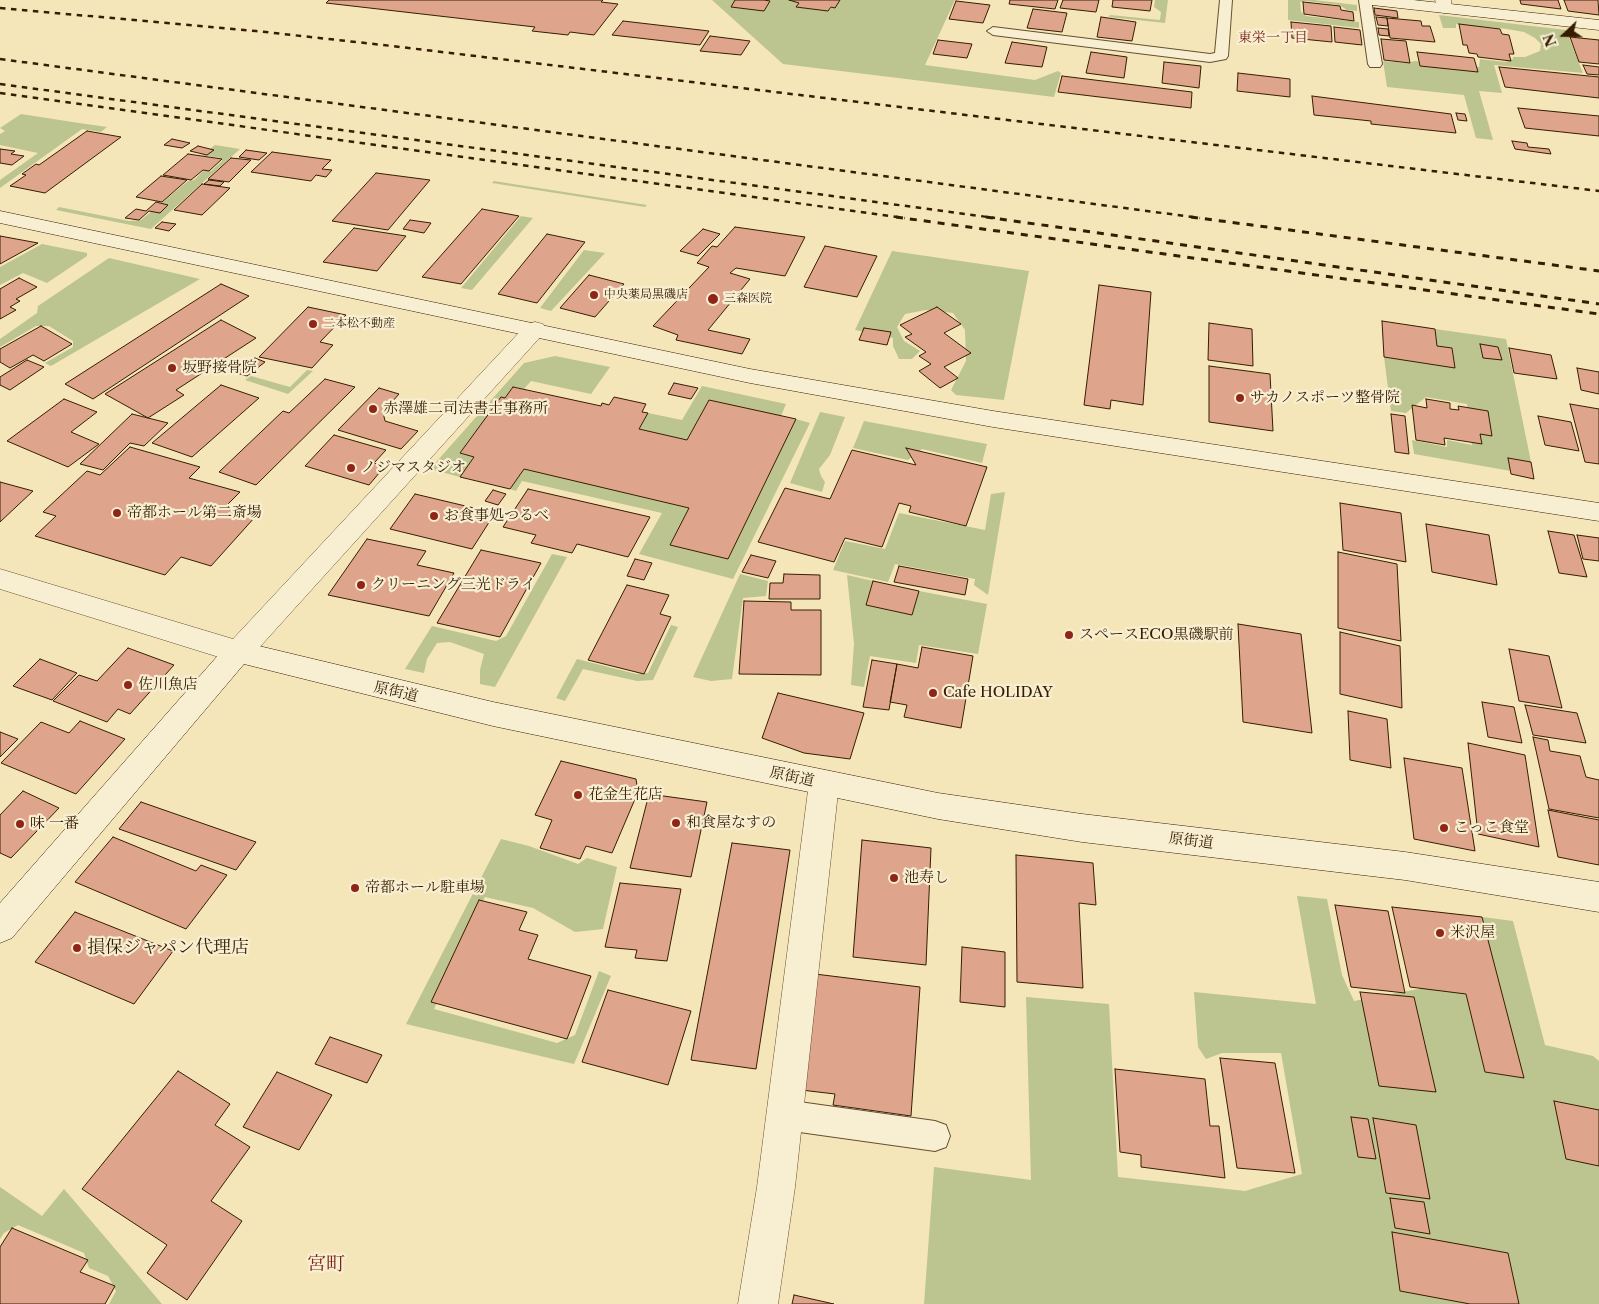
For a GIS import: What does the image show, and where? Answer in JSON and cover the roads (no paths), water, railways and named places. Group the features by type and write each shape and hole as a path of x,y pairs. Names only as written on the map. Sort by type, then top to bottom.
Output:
{"street":[{"path":"1372,0 1443,4 1599,25"},
{"path":"0,217 750,376 993,419 1599,512"},
{"path":"0,927 238,652 535,329"},
{"name":"原街道","path":"0,578 238,652 352,682 493,714 938,806 1072,827 1404,866 1599,897"},
{"path":"758,1304 776,1187 824,783"}],"lane":[{"path":"993,31 1210,58 1221,56 1226,0"},
{"path":"1365,0 1375,64"},
{"path":"785,1115 936,1136"}],"railway":[{"path":"0,8 256,31 392,46 1599,191"},
{"path":"0,59 1200,218"},
{"path":"0,84 995,218"},
{"path":"0,93 905,218"},
{"path":"896,217 1599,314"},
{"path":"986,217 1599,304"},
{"path":"1191,217 1599,271"}],"place":[{"name":"中央薬局黒磯店","path":"594,295"},
{"name":"三森医院","path":"713,299"},
{"name":"二本松不動産","path":"313,324"},
{"name":"坂野接骨院","path":"172,368"},
{"name":"サカノスポーツ整骨院","path":"1240,398"},
{"name":"赤澤雄二司法書士事務所","path":"373,409"},
{"name":"ノジマスタジオ","path":"351,468"},
{"name":"帝都ホール第二斎場","path":"117,513"},
{"name":"お食事処つるべ","path":"434,516"},
{"name":"クリーニング三光ドライ","path":"361,585"},
{"name":"スペースECO黒磯駅前","path":"1069,635"},
{"name":"佐川魚店","path":"128,685"},
{"name":"Cafe HOLIDAY","path":"933,693"},
{"name":"花金生花店","path":"578,795"},
{"name":"和食屋なすの","path":"676,823"},
{"name":"味 一番","path":"20,824"},
{"name":"こっこ食堂","path":"1444,828"},
{"name":"池寿し","path":"894,878"},
{"name":"帝都ホール駐車場","path":"355,888"},
{"name":"米沢屋","path":"1440,933"},
{"name":"損保ジャパン代理店","path":"77,948"}],"district":[{"name":"東栄一丁目","path":"1273,38"},
{"name":"宮町","path":"326,1265"}]}
